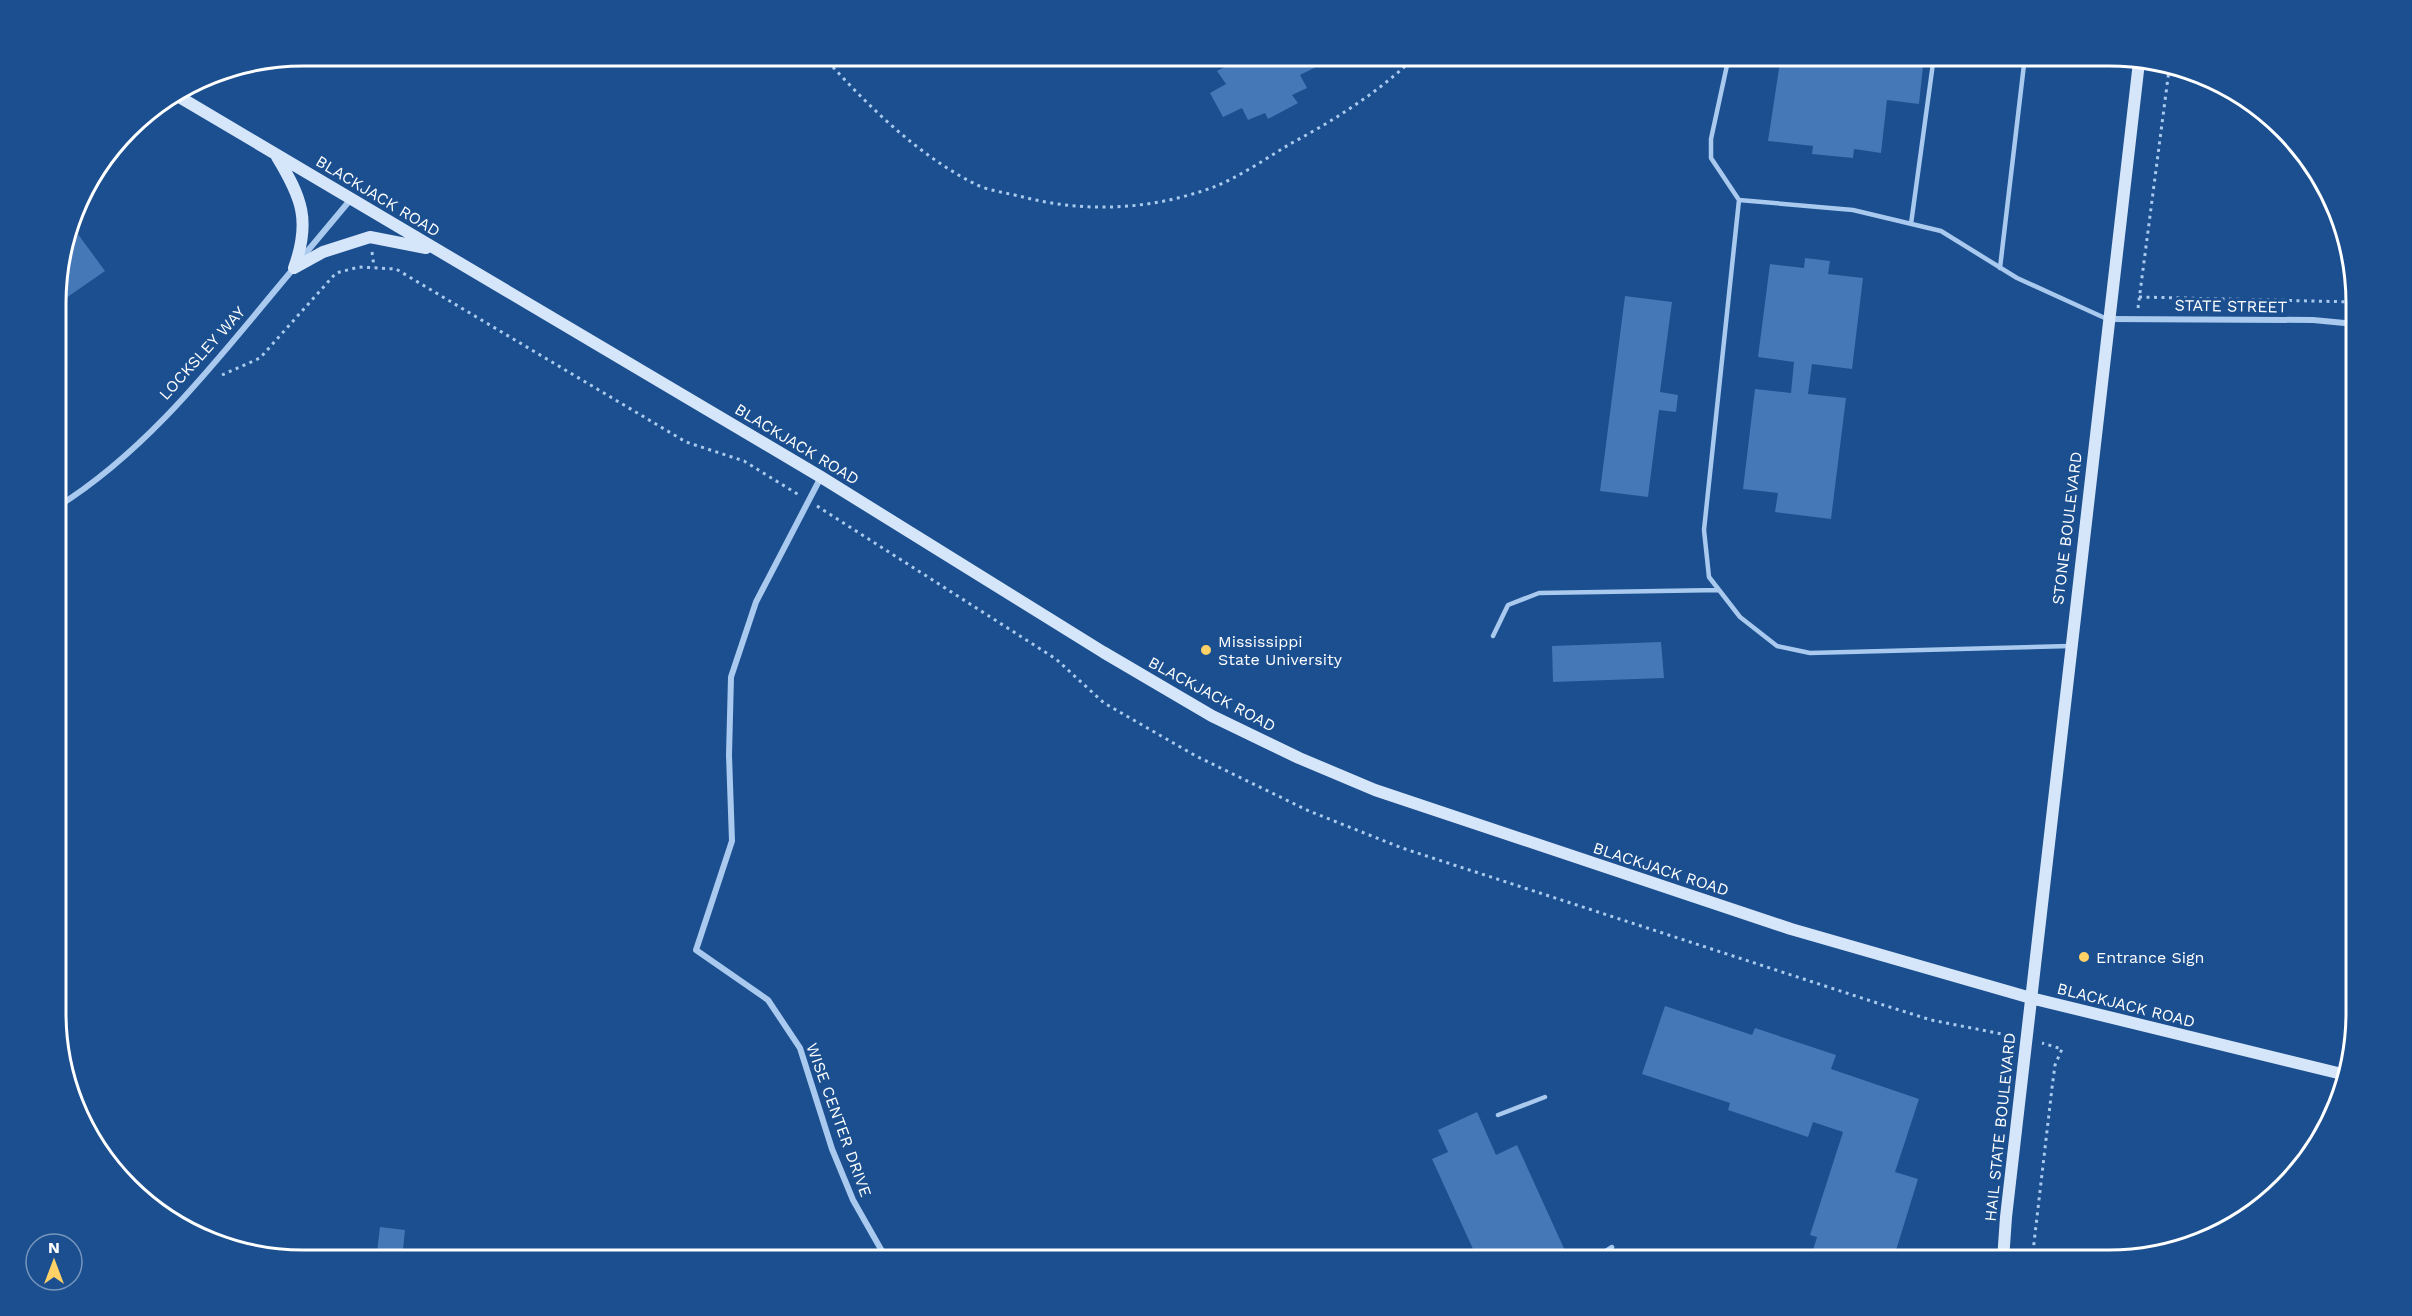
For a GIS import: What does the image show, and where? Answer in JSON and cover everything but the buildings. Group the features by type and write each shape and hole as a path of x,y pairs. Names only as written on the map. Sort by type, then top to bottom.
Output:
{"street":[{"name":"STONE BOULEVARD","path":"2031,998 2138,68"},
{"name":"BLACKJACK ROAD","path":"183,98 821,477 1103,652 1212,716 1299,758 1407,801 1791,929 2031,998 2338,1073"},
{"path":"277,156 294,184 301,205 304,242 294,268"},
{"name":"LOCKSLEY WAY","path":"66,501 117,464 179,401 352,199"},
{"path":"294,268 323,252 369,237 439,251"},
{"name":"STATE STREET","path":"2108,319 2346,323"},
{"name":"WISE CENTER DRIVE","path":"821,477 756,602 731,677 729,755 732,841 696,950 768,1000 800,1048 832,1149 853,1200 881,1250"},
{"name":"HAIL STATE BOULEVARD","path":"2004,1250 2031,998"}],"lane":[{"path":"1727,66 1711,140 1711,158 1739,200 1704,530 1709,577 1740,617 1777,646 1810,653 2070,646"},
{"path":"1911,224 1933,66"},
{"path":"2000,268 2024,66"},
{"path":"1739,200 1852,210 1941,231 2017,278 2108,319"},
{"path":"1492,636 1508,605 1539,592 1719,590"},
{"path":"1498,1115 1545,1097"},
{"path":"1606,1250 1612,1246"}],"path":[{"path":"832,66 915,146 976,185 1053,205 1107,208 1148,204 1212,187 1326,124 1406,66"},
{"path":"2137,319 2169,74"},
{"path":"2139,297 2346,302"},
{"path":"2033,1250 2055,1065 2062,1049"}],"place":[{"name":"Mississippi State University","path":"1206,650"},
{"name":"Entrance Sign","path":"2084,957"}]}
